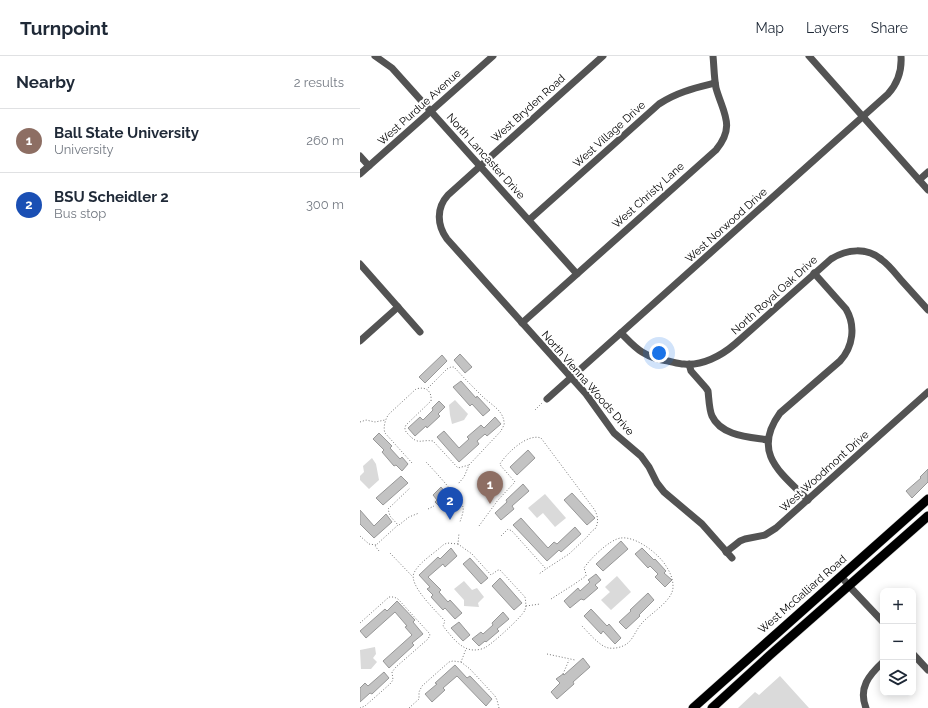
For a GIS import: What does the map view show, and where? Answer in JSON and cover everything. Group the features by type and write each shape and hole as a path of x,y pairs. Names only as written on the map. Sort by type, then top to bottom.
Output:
{"main road":[{"name":"West McGalliard Road","path":"693,708 928,499"},
{"path":"712,708 928,516"}],"street":[{"name":"West Purdue Avenue","path":"360,174 493,56"},
{"name":"West Bryden Road","path":"439,214 444,199 603,56"},
{"name":"West Christy Lane","path":"522,323 720,145 725,134 727,123 716,84 713,56"},
{"path":"809,56 928,190"},
{"name":"West Norwood Drive","path":"547,399 893,89 900,71 900,56"},
{"name":"North Lancaster Drive","path":"380,57 392,68 577,274"},
{"name":"West Village Drive","path":"529,220 659,104 672,96 685,91 716,84"},
{"path":"360,156 369,166"},
{"path":"919,180 928,172"},
{"name":"North Vienna Woods Drive","path":"439,214 441,229 447,239 572,377 595,405 614,433 641,456 664,492 702,524 732,558"},
{"name":"North Royal Oak Drive","path":"621,334 642,352 652,357 684,364 712,359 727,350 831,259 838,254 853,250 872,254 883,261 928,310"},
{"path":"360,264 420,332"},
{"path":"808,500 778,470 772,460 768,448 768,440 773,422 780,413 840,361 847,352 851,340 852,329 849,314 814,273"},
{"path":"360,340 398,307"},
{"path":"689,364 691,371 708,391 711,415 721,428 739,435 768,440"},
{"name":"West Woodmont Drive","path":"726,552 740,541 761,537 776,528 928,392"},
{"path":"841,576 880,619"},
{"path":"916,657 928,670"},
{"path":"866,708 863,695 866,681 871,673 880,665"}],"path":[{"path":"428,389 447,369 454,367 483,397 496,408 503,418 504,425 501,431 469,465 464,477 458,484"},
{"path":"412,463 385,433 384,430 386,420 389,414 416,389 428,389"},
{"path":"428,389 431,394 431,401 406,425 404,429 405,431 417,442 428,440 433,441 458,468 469,465"},
{"path":"535,410 547,399"},
{"path":"360,422 366,420 375,422 386,420"},
{"path":"479,526 498,500 514,482 501,466 501,462 521,442 533,438 540,438 594,509 597,523 595,530 592,531 569,554 539,574"},
{"path":"426,462 461,504 463,510 460,522"},
{"path":"398,525 390,516 388,509 410,488"},
{"path":"428,509 434,506"},
{"path":"376,545 398,525 419,513"},
{"path":"501,536 508,529 511,530 546,570"},
{"path":"458,533 458,544"},
{"path":"360,536 369,544 376,545"},
{"path":"551,599 586,576 584,568 589,562 609,543 619,538 624,537 638,542 654,552 667,566 672,576 674,587 669,596 643,622 629,642 625,645 610,649 604,647 581,625"},
{"path":"390,553 413,577 420,593 445,621 443,626 463,647 475,650 491,644 524,612 525,597 500,570 491,575 472,554 458,544 447,543 443,545 415,571 413,577"},
{"path":"376,545 379,551"},
{"path":"360,623 389,597 394,597 401,601 430,636 396,667 392,672 392,680 390,684 365,706 360,708"},
{"path":"525,606 540,604"},
{"path":"461,662 467,648"},
{"path":"547,654 575,660"},
{"path":"563,674 569,659"},
{"path":"409,708 419,698 419,692 422,686 442,667 453,661 461,662 470,669 495,696 499,708"}],"shaded area":[{"path":"455,400 468,414 464,420 452,424 449,405"},
{"path":"372,458 376,464 379,480 369,489 360,480 360,476 364,472 363,466"},
{"path":"545,494 566,518 555,527 543,513 537,518 528,508"},
{"path":"617,576 631,592 611,610 601,600 610,592 605,587"},
{"path":"464,581 472,590 477,588 484,597 478,603 479,607 464,606 464,600 454,589"},
{"path":"375,647 376,654 373,658 377,662 371,669 361,669 360,650"},
{"path":"780,676 809,708 738,708 755,692 759,695"}],"building":[{"path":"460,354 472,367 465,373 454,360"},
{"path":"442,355 447,361 425,383 419,377"},
{"path":"461,381 476,398 477,396 490,410 483,416 472,404 470,406 453,387"},
{"path":"439,401 445,407 438,414 440,416 427,428 426,426 415,436 408,428 420,417 423,420 433,410 432,408"},
{"path":"495,417 501,424 487,436 485,434 477,441 479,444 459,462 437,437 444,431 459,448 469,439 467,437 481,425 484,428"},
{"path":"379,433 392,446 390,448 400,459 402,457 408,464 402,471 396,465 394,466 382,452 384,450 373,439"},
{"path":"528,450 535,458 517,475 510,467"},
{"path":"928,469 928,482 912,498 906,491 921,478 920,477"},
{"path":"401,476 408,483 383,505 376,498"},
{"path":"523,484 529,491 512,506 514,509 501,520 495,513"},
{"path":"441,487 446,493 448,492 455,504 447,512 441,505 439,506 435,502 437,500 433,495"},
{"path":"572,493 595,518 587,525 564,500"},
{"path":"360,510 374,526 386,514 392,522 374,538 360,524"},
{"path":"521,518 548,548 554,542 557,544 575,527 581,534 561,552 559,550 547,561 513,525"},
{"path":"621,541 628,549 603,571 596,564"},
{"path":"451,548 457,556 445,567 443,564 428,577 441,590 439,592 448,602 450,600 462,613 455,619 445,608 443,610 431,597 433,595 427,589 430,587 419,575 438,557 440,559"},
{"path":"642,548 654,560 655,559 666,571 664,573 672,580 665,587 655,577 658,574 650,566 648,568 635,554"},
{"path":"470,558 488,578 481,584 463,564"},
{"path":"596,574 601,580 595,585 598,588 584,600 581,599 570,608 564,601 578,588 580,591 590,582 588,580"},
{"path":"500,578 522,603 514,610 492,586"},
{"path":"648,593 654,600 626,629 619,622"},
{"path":"397,601 415,620 413,622 423,634 412,643 414,645 389,668 383,661 412,635 405,627 407,626 395,612 366,638 360,631 385,609 387,611"},
{"path":"591,609 607,626 609,624 621,638 615,644 603,631 601,634 584,616"},
{"path":"503,612 509,619 497,629 499,631 479,646 472,639 481,632 483,634 493,625 492,623"},
{"path":"459,622 470,635 463,641 451,628"},
{"path":"583,658 590,667 557,699 551,692 560,683 556,679 563,674 564,675"},
{"path":"455,665 467,678 470,676 492,699 486,706 457,676 443,688 445,690 432,702 425,694"},
{"path":"384,672 389,678 372,694 370,693 360,702 360,688 365,683 368,686"}],"place":[{"name":"Ball State University","path":"490,504"},
{"name":"BSU Scheidler 2","path":"450,520"}]}
